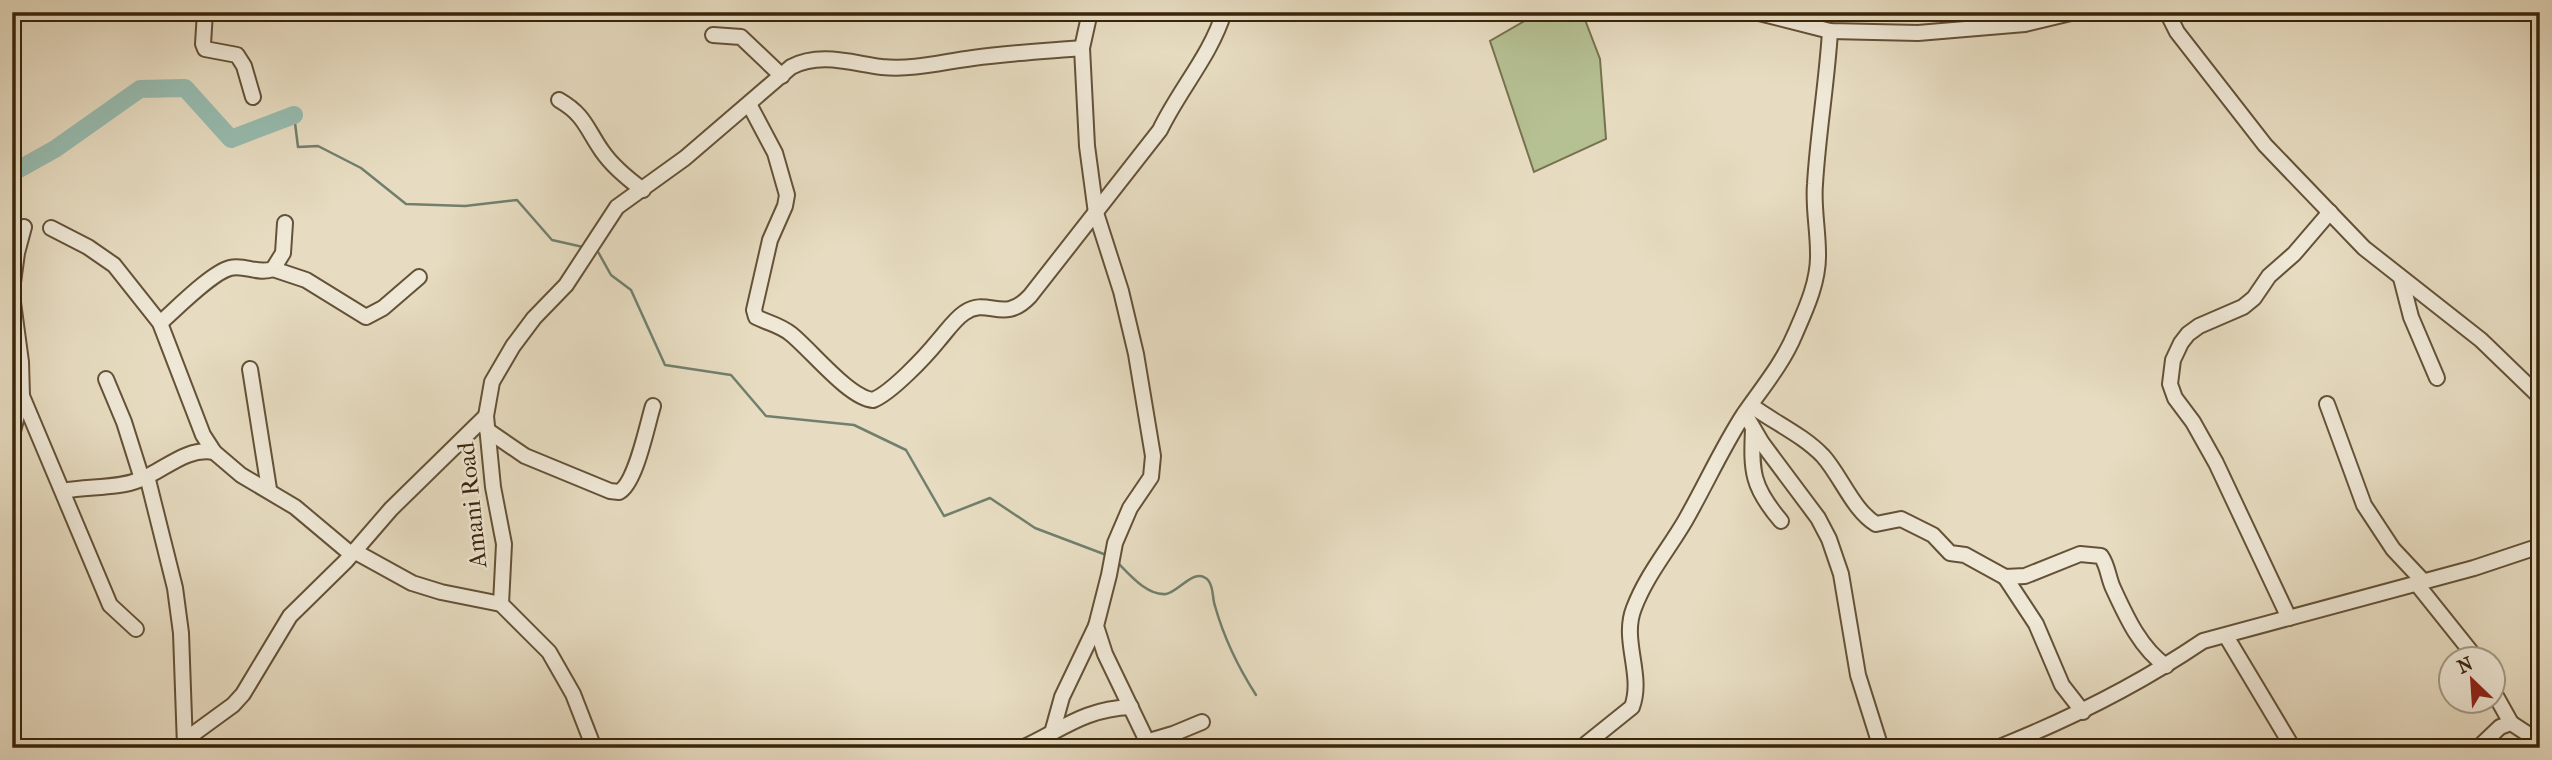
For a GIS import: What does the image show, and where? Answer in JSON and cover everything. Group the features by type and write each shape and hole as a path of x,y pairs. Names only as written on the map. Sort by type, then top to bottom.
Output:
{"street":[{"path":"205,12 203,47 208,51 237,55 244,66 253,97"},
{"path":"1052,733 1062,697 1096,625 1115,543 1130,508 1153,471 1153,456 1136,354 1121,291 1096,213 1087,146 1082,48 1090,12"},
{"path":"748,104 775,153 788,195 770,240 754,310 756,317 788,332 820,363 870,401 882,395 926,355 965,312 982,306 1005,311 1024,302 1160,130 1206,52 1224,12"},
{"path":"1755,12 1830,31 1918,33 2075,12"},
{"path":"2167,12 2177,32 2264,145 2364,248 2481,340 2540,397"},
{"path":"1581,748 1632,707 1636,695 1630,623 1634,606 1748,410 1794,338 1816,274 1818,254 1815,185 1828,78 1830,31"},
{"path":"713,35 741,37 782,76"},
{"name":"Amani Road","path":"501,604 504,544 493,487 487,423 492,382 513,346 534,318 566,285 617,207 685,158 792,67 811,60 827,59 919,68 973,58 1082,48"},
{"path":"559,100 576,110 603,152 625,177 643,190"},
{"path":"2289,618 2216,463 2193,422 2175,398 2170,384 2173,360 2188,334 2199,326 2243,307 2330,212"},
{"path":"273,269 283,253 285,223"},
{"path":"12,435 22,396 21,362 12,293 17,253 24,227"},
{"path":"51,228 88,247 114,265 160,323 203,435 214,452 241,475 269,489 295,507 353,553 412,583 501,604 543,644 553,658 573,694 594,748"},
{"path":"160,323 232,267 257,272 273,269 306,280 366,317 383,308 419,277"},
{"path":"2401,278 2411,317 2437,378"},
{"path":"250,369 269,489"},
{"path":"106,379 160,522 180,622 185,744"},
{"path":"22,396 110,605 136,629"},
{"path":"2327,404 2364,505 2393,549 2465,644"},
{"path":"185,744 238,700 290,616 353,553 391,509 487,423 503,442 544,465 619,492 625,488 633,471 653,405"},
{"path":"1748,410 1753,427 1752,457 1755,481 1761,495 1781,521"},
{"path":"1748,410 1800,437 1821,454 1874,523 1880,525 1901,519 1933,535 1950,553 1965,555 2006,577 2016,578 2038,572 2080,554 2101,556 2112,585 2141,641 2150,654 2166,666"},
{"path":"1753,427 1818,518 1834,552 1843,586 1855,665 1881,748"},
{"path":"63,491 136,482 186,456 214,452"},
{"path":"1997,748 2083,712 2166,666 2203,641 2474,568 2540,546"},
{"path":"2006,577 2036,624 2062,685 2083,712"},
{"path":"1096,625 1105,654 1131,706 1146,745 1202,722"},
{"path":"2226,636 2293,748"},
{"path":"1023,748 1078,717 1107,708 1131,706"},
{"path":"2506,714 2511,723 2540,742"},
{"path":"2478,748 2500,727 2511,723"}],"green space":[{"path":"1540,12 1582,12 1600,59 1606,139 1534,172 1490,41"}],"waterway":[{"path":"12,173 55,149 140,89 185,88 231,139 294,115"},
{"path":"294,115 298,147 318,146 361,168 406,204 465,206 517,200 552,240 583,247"},
{"path":"597,250 611,275 631,290 665,365 731,375 766,416 854,425 906,450 944,516 990,498 1035,528 1109,556"},
{"path":"1117,562 1139,583 1159,594 1171,592 1198,576 1208,580 1227,641 1256,695"}]}
